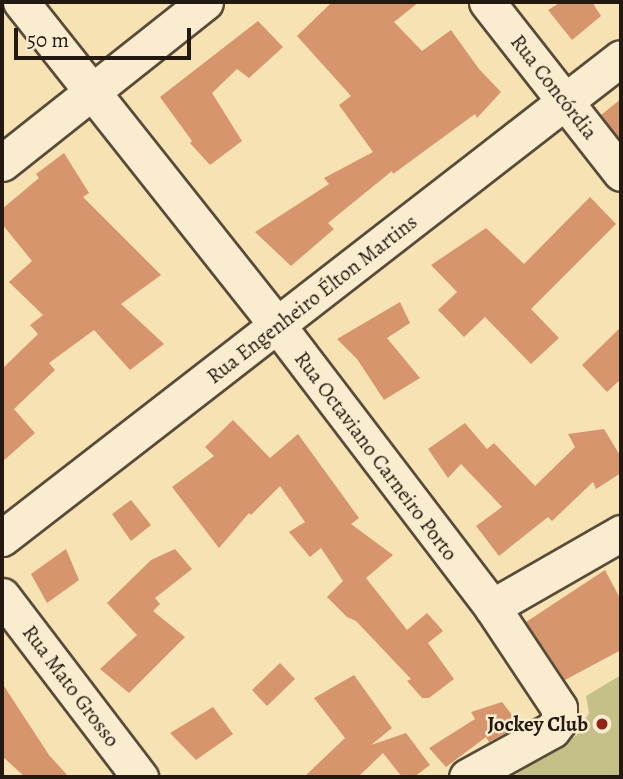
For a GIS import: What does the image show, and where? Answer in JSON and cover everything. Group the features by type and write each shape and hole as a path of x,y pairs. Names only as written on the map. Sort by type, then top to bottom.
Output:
{"street":[{"name":"Rua Octaviano Carneiro Porto","path":"21,2 278,326 492,607 559,708 559,721 552,730 467,777"},
{"path":"2,163 205,2"},
{"name":"Rua Concórdia","path":"487,2 621,173"},
{"name":"Rua Engenheiro Élton Martins","path":"2,538 621,58"},
{"path":"492,607 621,533"},
{"name":"Rua Mato Grosso","path":"2,596 140,777"}],"shaded area":[{"name":"Jockey Club","path":"621,675 621,777 512,777 577,735 589,713 586,696"}],"building":[{"path":"332,2 419,2 394,22 422,51 451,30 479,69 501,92 477,118 475,114 393,174 392,171 328,223 334,229 291,266 255,232 329,184 324,178 373,152 339,105 351,96 297,36"},
{"path":"561,2 592,2 601,16 572,40 548,10"},
{"path":"258,21 283,47 249,78 237,69 212,93 242,141 210,165 190,143 192,141 160,97"},
{"path":"621,99 621,141 601,115"},
{"path":"64,153 89,193 83,197 161,275 121,304 164,344 130,370 94,330 49,363 55,370 14,409 35,433 2,462 2,369 38,334 30,325 43,315 9,282 32,261 2,224 2,209 39,178 36,174"},
{"path":"590,197 616,224 531,309 559,338 531,364 485,317 464,337 438,310 457,292 431,265 486,228 524,264"},
{"path":"400,302 410,323 387,338 420,378 384,400 357,359 337,339"},
{"path":"621,327 621,379 607,392 582,365"},
{"path":"233,420 270,458 298,434 359,518 351,524 393,555 366,578 407,630 427,613 443,631 428,643 454,679 429,698 422,698 407,681 411,679 356,621 347,617 327,597 343,581 321,548 310,557 289,532 305,522 280,486 251,515 249,513 219,548 172,487 214,456 205,447"},
{"path":"465,423 487,449 494,443 535,486 575,447 568,434 604,429 621,457 621,473 596,489 593,482 552,521 548,517 499,556 476,526 502,507 461,464 448,478 428,449"},
{"path":"131,500 151,525 131,541 112,514"},
{"path":"66,549 79,580 47,603 31,574"},
{"path":"175,549 192,569 155,598 160,604 153,611 185,637 129,693 100,669 137,635 107,603 151,560"},
{"path":"605,570 621,600 621,650 565,680 526,622"},
{"path":"280,663 295,679 267,706 252,690"},
{"path":"354,675 392,728 371,745 406,733 430,765 414,777 402,777 383,753 358,777 304,777 345,738 314,698"},
{"path":"2,683 49,755 69,777 25,777 2,756"},
{"path":"502,702 520,725 489,742 486,737 446,767 429,748 475,719 471,712"},
{"path":"213,707 233,734 196,760 170,733"}],"place":[{"name":"Jockey Club","path":"602,724"}]}
